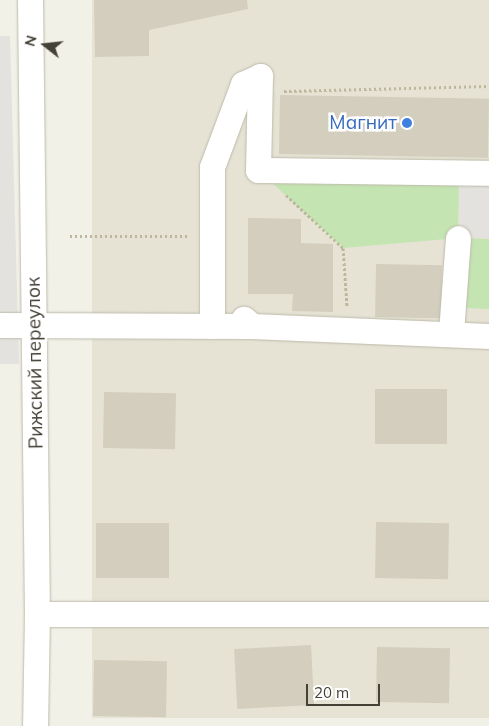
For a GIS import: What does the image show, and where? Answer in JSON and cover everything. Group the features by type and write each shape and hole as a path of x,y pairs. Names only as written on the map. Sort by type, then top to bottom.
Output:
{"street":[{"name":"Рижский переулок","path":"30,0 35,324 36,726"},
{"path":"212,326 212,167 243,84 260,76 257,92 258,170 489,173"},
{"path":"450,333 458,238"},
{"path":"0,324 212,326 248,323 348,330 489,336"},
{"path":"37,614 489,614"}],"path":[{"path":"257,92 489,86"},
{"path":"258,170 343,248 348,330"},
{"path":"70,236 212,235"}],"shaded area":[{"path":"92,0 489,0 489,718 92,718"},
{"path":"0,36 10,36 19,364 0,364"},
{"path":"459,173 489,173 489,238 459,238"}],"green space":[{"path":"258,170 459,173 458,238 343,248"},
{"path":"458,238 489,239 489,309 466,308"}],"building":[{"path":"94,0 247,0 248,9 149,30 149,56 95,57"},
{"path":"280,95 489,99 488,158 279,154"},
{"path":"248,218 301,219 301,243 333,244 333,312 292,311 293,294 248,294"},
{"path":"376,264 442,265 441,318 375,317"},
{"path":"375,389 447,389 447,444 375,444"},
{"path":"104,392 176,393 175,449 103,448"},
{"path":"376,522 449,523 448,579 375,578"},
{"path":"96,523 169,523 169,578 96,578"},
{"path":"311,645 314,705 237,709 234,649"},
{"path":"377,647 450,648 449,703 376,702"},
{"path":"94,660 167,661 166,717 93,716"}],"place":[{"name":"Магнит","path":"407,123"}]}
